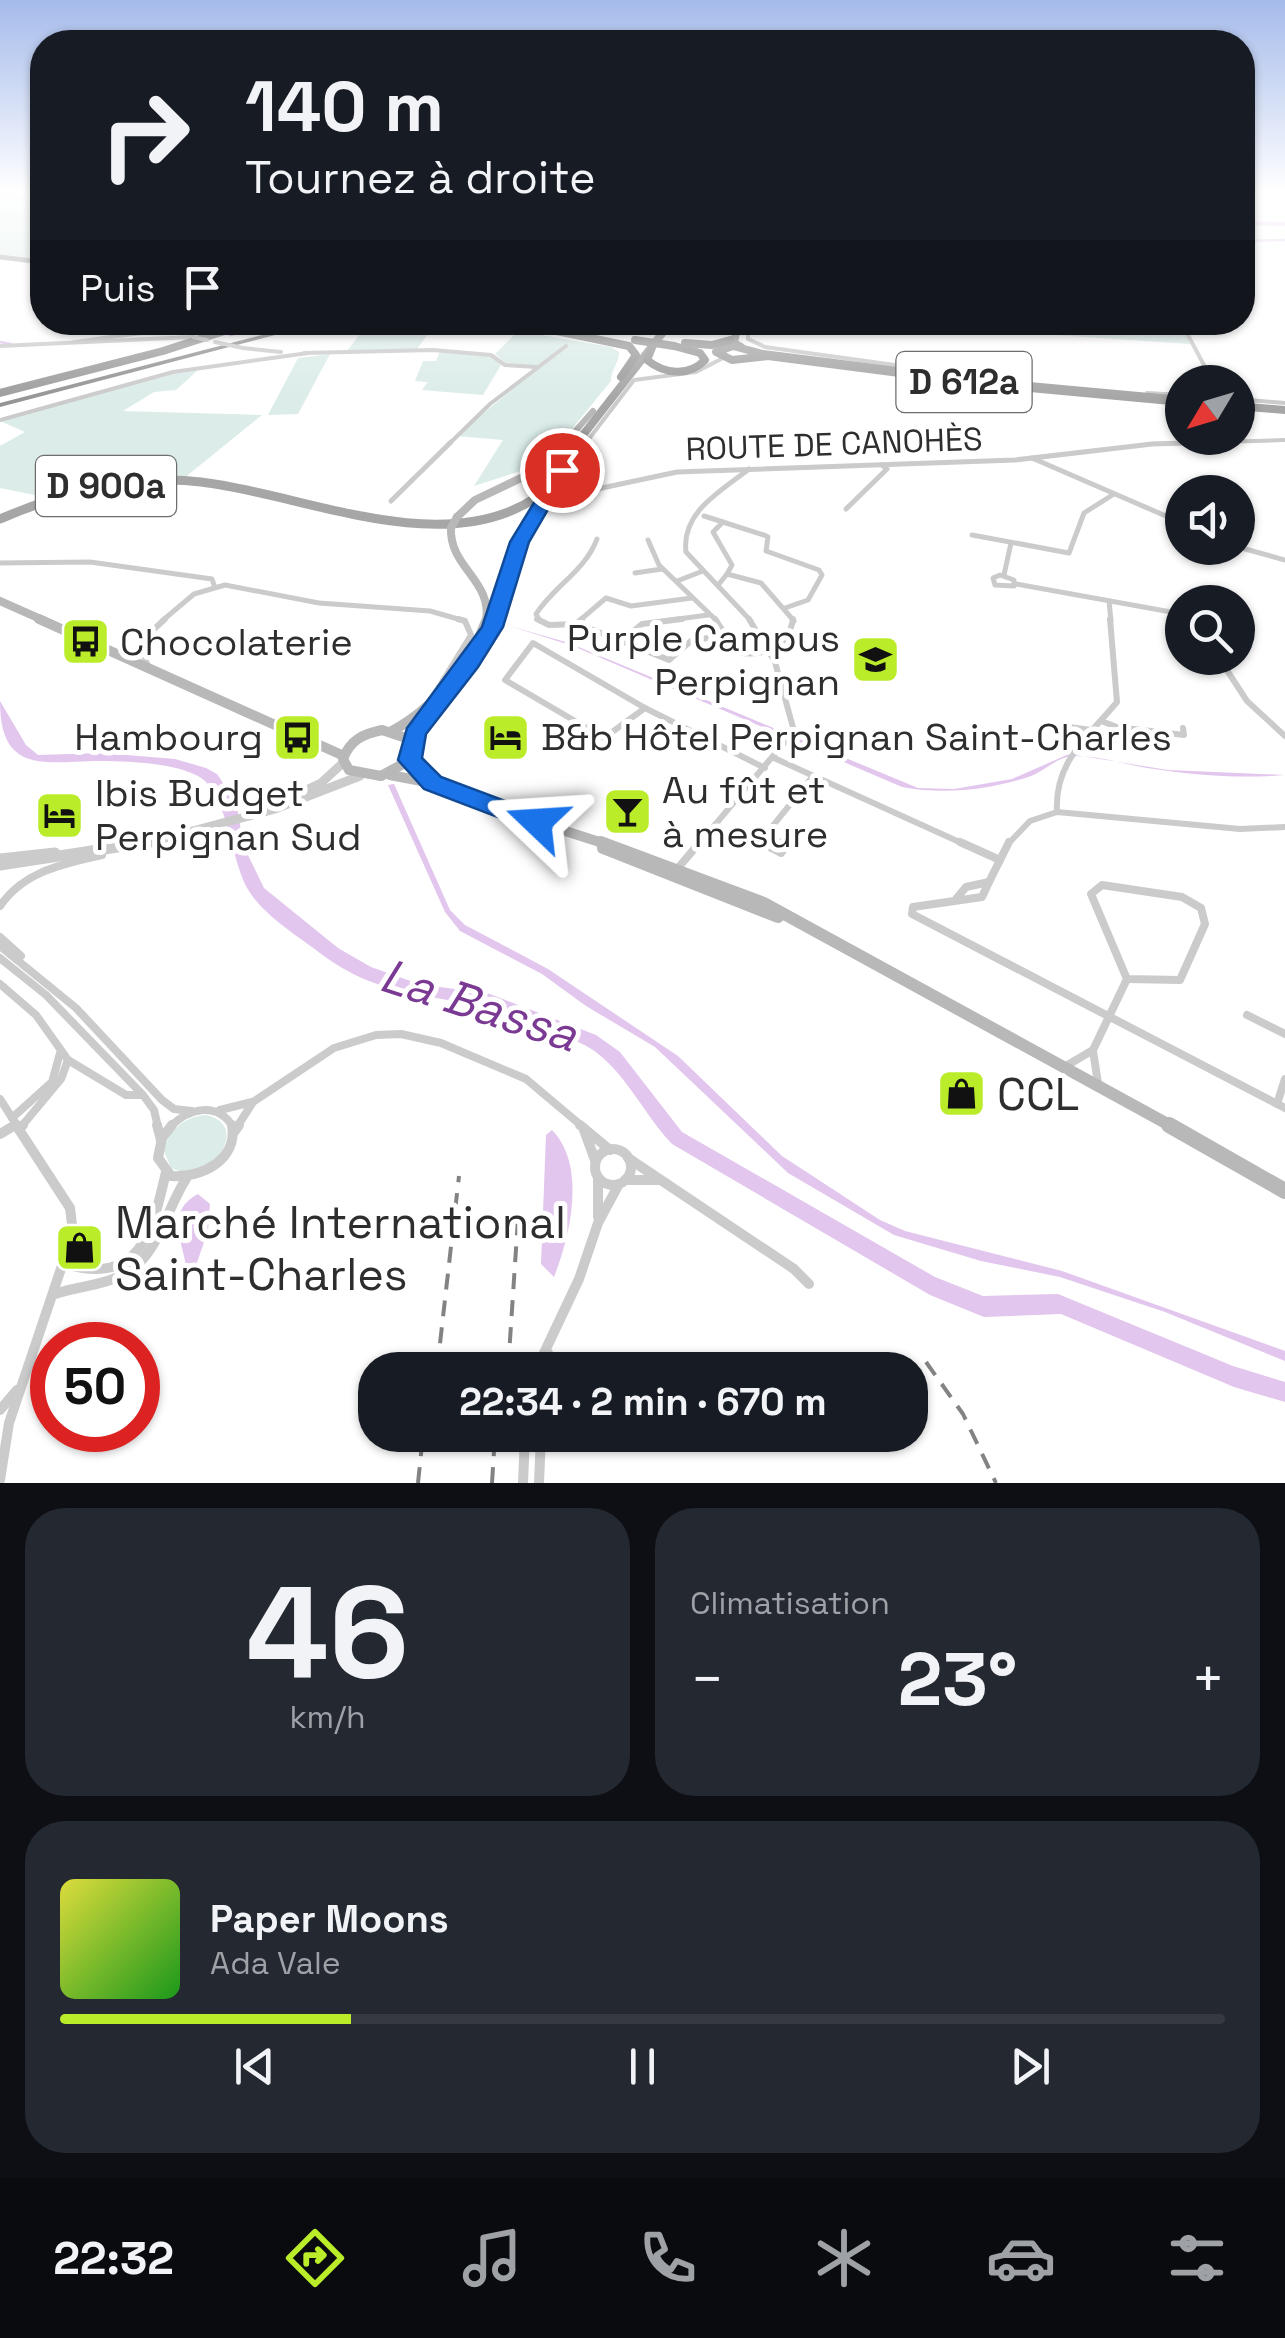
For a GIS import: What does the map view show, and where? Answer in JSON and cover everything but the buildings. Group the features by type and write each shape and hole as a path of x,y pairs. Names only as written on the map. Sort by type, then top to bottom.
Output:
{"highway":[{"path":"0,398 204,335"},
{"path":"0,398 255,335"},
{"path":"0,398 267,335"},
{"path":"577,335 630,346 636,355 620,377"},
{"path":"608,335 636,338"},
{"path":"614,335 724,349"},
{"path":"653,345 648,360 654,367 684,371 702,365 700,353 671,343"},
{"path":"671,343 724,349"}],"main road":[{"name":"D 900a","path":"322,505 437,521 478,517 508,508 543,487 594,411 656,335"},
{"name":"D 900a","path":"0,518 81,491 152,481 202,482 419,523 493,516 522,506 544,492 659,335"},
{"path":"724,349 730,335"},
{"path":"735,335 734,343 745,352"},
{"path":"724,349 745,352"},
{"path":"724,349 745,352"},
{"name":"D 612a","path":"745,352 985,384 1165,398"},
{"path":"1255,404 1285,407"},
{"path":"0,599 299,733 330,743 352,742 371,732 392,731 404,727 428,705 463,662 488,615 485,594 451,551 450,528 475,500 552,461 594,411"},
{"path":"390,775 410,760 415,733 492,627 520,542 584,433"},
{"path":"392,731 402,734 413,746"},
{"path":"299,733 344,759 349,770 360,776 390,775 432,783 675,872 824,937 1066,1066 1285,1192"},
{"path":"344,759 352,742"},
{"path":"410,760 432,783"},
{"path":"1004,1033 1098,1092 1155,1119"}],"street":[{"path":"70,346 126,335"},
{"path":"748,335 766,347 966,376 1165,397"},
{"path":"1188,335 1204,365"},
{"path":"0,346 70,346 159,336 192,337 243,348 308,353 433,350 491,354 505,364 537,367"},
{"path":"391,501 452,438 566,346"},
{"name":"ROUTE DE CANOHÈS","path":"724,349 692,373 634,380 583,447 564,483 566,488 603,490 656,475 730,469 1032,458 1152,444 1285,440"},
{"path":"0,420 172,372 308,353"},
{"path":"1032,458 1165,516"},
{"path":"846,509 887,469 881,464"},
{"path":"675,872 794,731 772,651 744,609 686,552 683,531 696,514 750,468"},
{"path":"730,469 734,482"},
{"path":"972,535 1069,552 1073,550 1084,513 1114,494"},
{"path":"704,516 764,535 768,537 766,552 819,570 822,575 808,600 785,608"},
{"path":"719,584 732,565 713,532 723,522"},
{"path":"597,539 592,553 545,595 537,620 549,626 578,624 669,660 691,642 724,634"},
{"path":"648,540 664,569 710,615 731,646 744,654 772,651 782,644 794,624 785,608 761,583 727,574"},
{"path":"1004,576 1010,543"},
{"path":"1255,552 1285,560"},
{"path":"0,563 112,564 184,578 212,579 214,585"},
{"path":"635,573 664,569"},
{"path":"676,581 704,570"},
{"path":"1016,584 1005,588 993,582 994,577 1004,576 1016,584 1165,611"},
{"path":"148,666 139,643 200,590 214,585 239,585 316,603 433,610 465,621 471,635 428,705"},
{"path":"578,624 606,598 632,606 694,597"},
{"path":"1057,812 1057,774 1117,702 1110,601"},
{"path":"620,642 642,624 710,615"},
{"path":"645,708 604,738 506,680 533,643 645,708 765,768"},
{"path":"1231,675 1248,701 1285,736"},
{"path":"1101,721 1117,727 1184,735 1183,728"},
{"path":"1055,726 1092,731"},
{"path":"774,758 1000,860"},
{"path":"247,814 310,789 344,759"},
{"path":"0,906 15,886 33,876 247,814 360,776"},
{"path":"765,836 812,776"},
{"path":"1285,827 1240,829 1057,812 1022,824 982,897 914,907 912,914 1281,1106 1285,1079"},
{"path":"0,862 96,849 219,822"},
{"path":"0,862 127,848"},
{"path":"1118,887 1195,902 1205,924 1180,980 1127,979 1091,894 1094,888 1118,887"},
{"path":"0,936 174,1109 219,1110 253,1102 334,1048 376,1035 401,1034 441,1043 526,1078 610,1150 620,1151 794,1269 809,1284"},
{"path":"0,946 62,995"},
{"path":"0,958 46,995 143,1095 154,1110 161,1140 158,1158 166,1172 186,1179 219,1164 253,1102"},
{"path":"1066,1066 1093,1050 1127,979"},
{"path":"0,984 36,1015 64,1056 126,1095 143,1095"},
{"path":"1247,1015 1285,1034"},
{"path":"1093,1050 1098,1084"},
{"path":"0,1134 16,1124 61,1079 64,1056"},
{"path":"0,1099 70,1208 72,1233 54,1295 20,1384 0,1479"},
{"path":"219,1110 227,1116 234,1132"},
{"path":"161,1140 173,1123 192,1111"},
{"path":"584,1129 596,1162 598,1223"},
{"path":"596,1162 610,1150"},
{"path":"546,1352 579,1279 598,1223 630,1170 628,1158"},
{"path":"64,1264 83,1272 112,1272 135,1257 146,1240 166,1172"},
{"path":"598,1178 607,1184 666,1182"},
{"path":"54,1295 75,1285 120,1277 143,1263 172,1197 186,1179"},
{"path":"549,1352 550,1346"},
{"path":"0,1410 20,1384"},
{"path":"523,1483 525,1452"},
{"path":"539,1483 540,1452"},
{"path":"0,1461 0,1479"}],"shaded area":[{"path":"359,335 427,335 417,349 347,351"},
{"path":"514,335 541,335 611,347 619,352 611,381 553,452 536,466 474,486 503,440 456,436 538,368 506,363 495,354"},
{"path":"1057,335 1186,335 1190,344"},
{"path":"440,351 490,355 501,365 483,395 422,390 428,382 415,381 423,361 436,361"},
{"path":"330,354 298,414 268,415 298,358"},
{"path":"197,371 176,390 154,392 123,411 262,415 183,479 49,498 0,488 0,446 25,432 0,421"},
{"path":"206,1115 220,1121 226,1130 221,1152 200,1169 186,1172 171,1168 164,1151 169,1137 184,1122"}],"water":[{"path":"503,624 569,643 918,788 954,789 1012,779 1069,754 1082,756 1067,757 1031,776 984,788 935,791 902,787 573,646"},
{"name":"La Bassa","path":"0,701 26,745 38,755 102,753 175,759 217,774 236,802 244,847 264,888 338,948 371,967 419,984 490,994 596,1035 620,1052 682,1132 935,1277 983,1296 1058,1294 1233,1366 1285,1382 1285,1402 1234,1387 1061,1314 984,1317 930,1295 672,1144 623,1079 588,1047 492,1009 381,985 324,956 273,918 249,891 216,796 198,776 147,763 27,758 7,740"},
{"path":"1119,762 1168,770 1285,775 1199,774 1147,768"},
{"path":"394,784 450,910 465,925 548,969 678,1056 782,1156 880,1220 905,1231 1062,1271 1285,1351 1285,1361 1165,1312 1060,1277 981,1261 894,1235 788,1173 655,1047 586,1006 542,974 460,931 445,912 388,785"},
{"path":"552,1130 563,1145 572,1182 570,1222 554,1277 541,1264 546,1135"},
{"path":"198,1194 210,1204 208,1231 194,1271 187,1273 179,1220 187,1201"}],"waterway":[{"path":"0,342 11,344"}],"railway":[{"path":"439,1352 459,1176"},
{"path":"509,1352 518,1219"},
{"path":"928,1365 963,1414 996,1483"},
{"path":"418,1483 421,1452"},
{"path":"492,1483 494,1452"}],"place":[{"name":"Chocolaterie","path":"85,642"},
{"name":"Purple Campus Perpignan","path":"875,660"},
{"name":"Hambourg","path":"298,737"},
{"name":"B&b Hôtel Perpignan Saint-Charles","path":"506,737"},
{"name":"Au fût et à mesure","path":"627,812"},
{"name":"Ibis Budget Perpignan Sud","path":"60,815"},
{"name":"CCL","path":"962,1094"},
{"name":"Marché International Saint-Charles","path":"80,1248"}],"route":[{"path":"537,822 432,783 419,774 410,760 415,733 492,627 520,542 562,470"}]}
